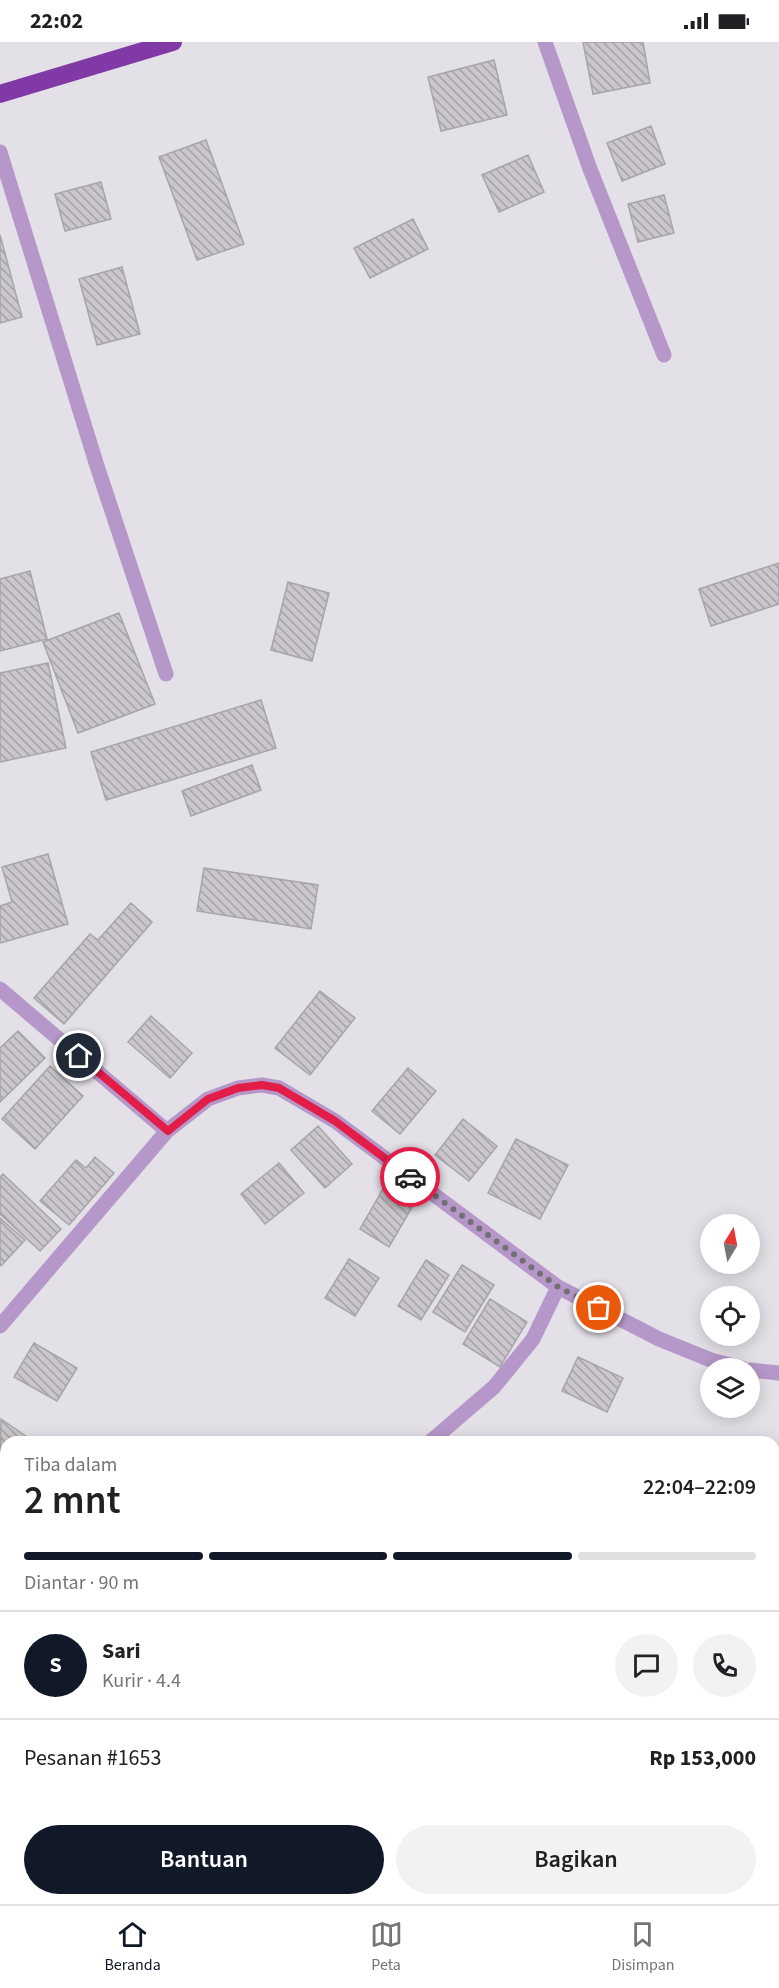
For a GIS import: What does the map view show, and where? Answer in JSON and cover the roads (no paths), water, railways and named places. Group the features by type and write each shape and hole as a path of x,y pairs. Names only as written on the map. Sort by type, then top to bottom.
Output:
{"highway":[{"path":"0,94 173,42"}],"street":[{"path":"545,42 590,169 664,355"},
{"path":"0,152 94,454 166,674"},
{"path":"0,989 168,1131"},
{"path":"0,1326 168,1131 208,1099 238,1088 262,1085 279,1088 335,1121 558,1287 659,1339 706,1358"},
{"path":"437,1436 494,1387 533,1339 558,1287"},
{"path":"760,1371 779,1373"}]}
